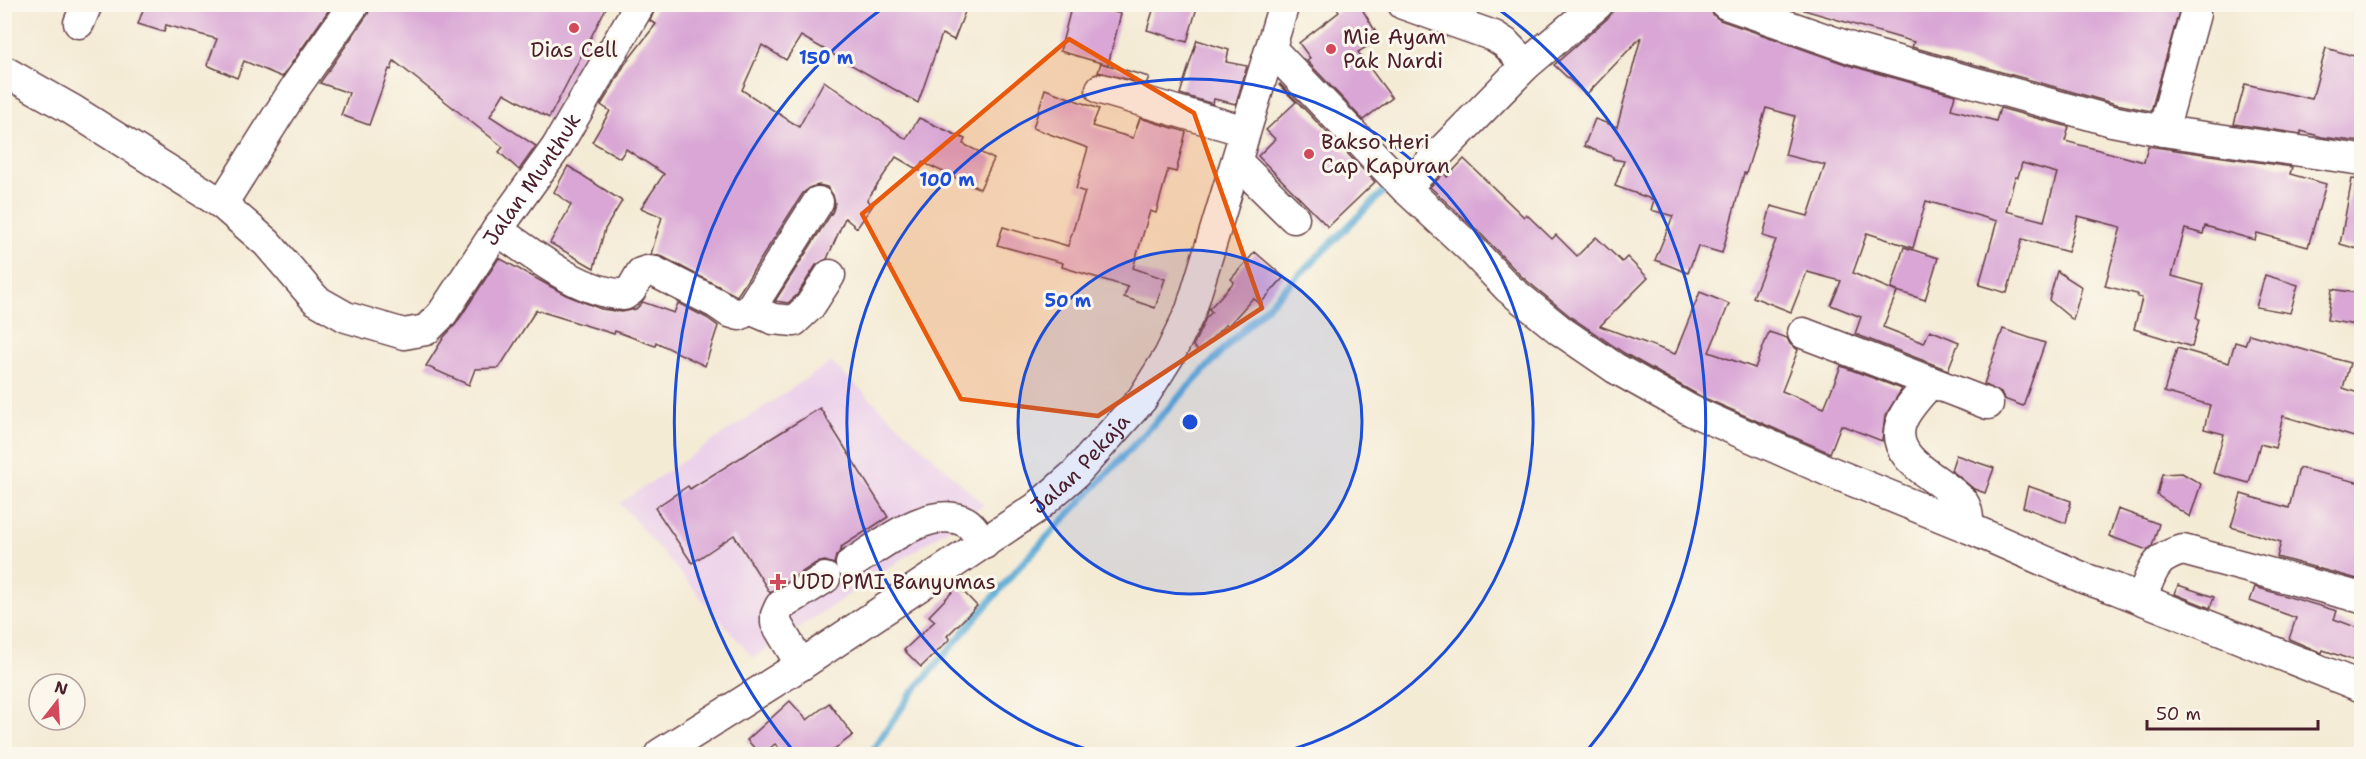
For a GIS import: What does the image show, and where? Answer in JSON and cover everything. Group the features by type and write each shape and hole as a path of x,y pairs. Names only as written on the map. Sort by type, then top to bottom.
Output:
{"street":[{"path":"4,71 81,115 222,204 297,85 354,4"},
{"name":"Jalan Munthuk","path":"222,204 267,243 316,300 346,317 404,334 426,330 441,314 497,230 556,148 640,4"},
{"name":"Jalan Pekaja","path":"660,754 801,665 1036,508 1075,474 1142,399 1169,356 1191,310 1284,4"},
{"path":"1403,4 1494,36 1518,57"},
{"path":"1398,180 1518,57 1598,4"},
{"path":"1726,4 1854,49 2112,121 2163,131 2361,160"},
{"path":"2163,131 2195,14"},
{"path":"1271,49 1398,180 1470,248 1508,288 1561,331 1615,368 1692,411 1826,470 1970,528 2086,579 2361,687"},
{"path":"1101,89 1245,131"},
{"path":"1237,162 1294,218"},
{"path":"497,230 556,270 610,294 624,295 631,290 641,273 655,272 729,312 739,315 750,309 818,202"},
{"path":"750,309 773,320 794,321 810,306 830,275"},
{"path":"1803,333 1988,404"},
{"path":"1931,382 1904,417 1900,425 1899,442 1905,455 1963,502 1970,528"},
{"path":"851,564 918,522 934,519 951,517 967,523 984,543"},
{"path":"2129,594 2166,554 2183,550 2361,598"},
{"path":"801,665 777,623 776,615 780,606 825,578"}],"highlighted area":[{"path":"1069,39 1194,113 1262,308 1098,416 961,399 862,214"}],"shaded area":[{"name":"UDD PMI Banyumas","path":"831,362 984,505 753,658 620,503"}],"building":[{"path":"145,4 333,4 282,77 244,61 237,78 207,65 217,39 166,25 164,32 138,24"},
{"path":"371,4 608,4 549,118 504,93 490,116 536,146 519,170 499,152 503,147 394,61 369,125 341,115 349,93 320,83 368,14"},
{"path":"657,4 968,4 954,40 942,34 918,103 801,36 786,60 762,45 742,90 799,127 824,81 906,139 919,118 965,139 963,144 994,159 980,189 922,162 920,171 896,157 867,200 873,205 857,228 845,218 827,259 816,265 797,295 788,303 775,301 833,211 835,203 833,195 827,187 819,185 811,187 803,193 737,296 663,257 651,254 662,217 641,208 664,174 626,149 620,158 592,142 610,111 601,105 625,64 656,24 650,21"},
{"path":"1072,4 1086,4 1121,14 1108,65 1060,51"},
{"path":"1155,4 1198,4 1187,42 1147,30"},
{"path":"1334,4 1359,4 1380,39 1358,52 1392,98 1363,120 1307,61 1310,58 1299,43 1339,12"},
{"path":"1617,4 1709,4 1713,15 1720,20 1848,65 1955,95 1951,109 1996,121 2000,108 2069,127 2065,141 2144,162 2148,146 2292,167 2290,174 2326,184 2308,247 2257,233 2255,240 2205,226 2203,234 2185,229 2172,276 2204,285 2192,347 2134,329 2142,298 2137,297 2137,294 2105,286 2121,227 2078,216 2068,252 2022,239 2007,293 1979,285 1997,221 1926,201 1913,248 1867,233 1853,273 1897,292 1883,327 1924,343 1930,330 1959,342 1948,370 1855,334 1861,317 1831,305 1841,281 1807,272 1791,312 1753,297 1776,240 1763,236 1771,206 1808,216 1825,165 1785,155 1795,116 1766,108 1746,174 1744,173 1722,253 1698,246 1688,273 1655,260 1673,216 1651,210 1654,200 1615,186 1624,161 1613,159 1613,157 1584,146 1595,119 1617,127 1641,37 1586,95 1554,65 1609,17","holes":["2022,163 2057,173 2044,221 2006,211 2015,177 2018,177"]},
{"path":"1805,4 2181,4 2151,111 2116,104 1912,47 1914,42 1804,10"},
{"path":"1197,40 1229,50 1226,62 1247,66 1236,104 1214,99 1213,104 1180,94"},
{"path":"2326,48 2361,58 2361,142 2322,137 2301,131 2301,134 2234,124 2245,84 2312,99"},
{"path":"1101,63 1149,77 1146,84 1098,72"},
{"path":"1280,84 1375,182 1328,227 1258,156 1275,139 1266,130 1296,102"},
{"path":"1045,89 1099,109 1092,126 1133,138 1140,118 1186,132 1176,172 1168,170 1156,213 1150,211 1133,268 1165,279 1155,308 1124,297 1128,287 1062,267 1063,263 997,245 1003,227 1068,246 1085,192 1076,189 1088,148 1033,128"},
{"path":"1464,159 1524,217 1526,214 1552,239 1556,235 1577,256 1596,237 1622,262 1627,257 1648,278 1600,326 1675,354 1700,292 1729,304 1709,352 1755,368 1769,332 1787,338 1790,344 1798,350 1782,391 1824,408 1841,366 1902,389 1885,416 1882,441 1841,425 1830,453 1700,396 1624,353 1571,317 1520,275 1482,235 1430,187 1444,173 1447,177"},
{"path":"568,166 622,201 605,229 594,268 550,243 571,205 554,192"},
{"path":"2352,179 2361,180 2361,250 2340,244"},
{"path":"1904,247 1938,258 1925,300 1891,289"},
{"path":"1255,252 1284,277 1260,304 1253,298 1228,326 1226,324 1199,352 1193,346 1206,318 1212,312 1209,309 1234,282 1231,279"},
{"path":"499,258 566,295 601,309 622,312 636,309 643,302 674,313 678,303 707,318 718,326 705,366 656,342 655,346 615,331 614,334 536,310 499,368 475,369 469,385 426,366"},
{"path":"2057,271 2082,287 2073,320 2049,300"},
{"path":"2265,275 2298,285 2290,313 2256,307"},
{"path":"2332,289 2361,294 2361,326 2327,320"},
{"path":"2003,329 2045,343 2023,406 2004,399 2001,393 1984,384"},
{"path":"2249,334 2350,363 2343,388 2361,394 2361,439 2283,416 2275,448 2260,444 2249,483 2213,473 2224,434 2204,429 2210,405 2164,392 2177,348 2229,363 2235,342 2245,345"},
{"name":"UDD PMI Banyumas","path":"820,408 888,517 841,547 834,564 825,561 816,563 770,593 734,535 692,563 655,508 688,486 690,489"},
{"path":"1956,455 1994,468 1985,493 1974,489 1951,470"},
{"path":"2299,468 2361,483 2361,580 2277,557 2281,542 2231,527 2241,494 2289,508"},
{"path":"2182,473 2201,484 2190,517 2157,495 2162,474"},
{"path":"2028,486 2071,501 2066,523 2023,507"},
{"path":"2118,509 2159,524 2152,546 2147,550 2109,536"},
{"path":"2178,585 2214,597 2210,608 2175,594"},
{"path":"958,586 977,606 947,636 950,639 921,667 904,650 935,621 929,616"},
{"path":"2255,587 2337,611 2334,619 2361,629 2361,663 2323,650 2322,653 2289,639 2296,618 2250,601"},
{"path":"790,701 807,720 829,703 853,735 828,754 785,754 775,744 760,754 747,740"}],"waterway":[{"path":"870,754 912,693 1019,567 1230,343 1391,184"}],"place":[{"name":"Dias Cell","path":"574,28"},
{"name":"Mie Ayam Pak Nardi","path":"1331,49"},
{"name":"Bakso Heri Cap Kapuran","path":"1309,154"},
{"name":"UDD PMI Banyumas","path":"778,582"}]}
